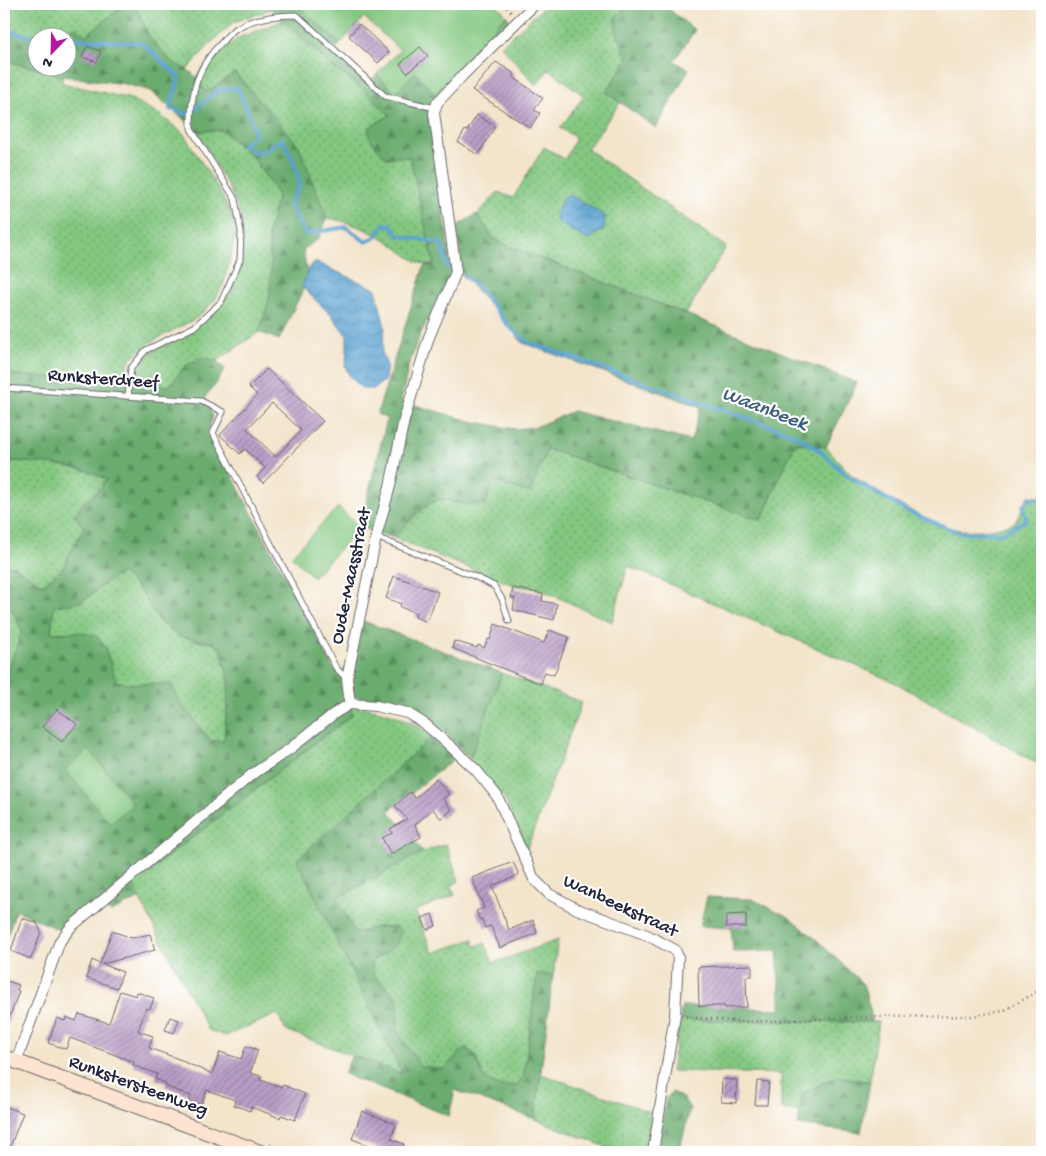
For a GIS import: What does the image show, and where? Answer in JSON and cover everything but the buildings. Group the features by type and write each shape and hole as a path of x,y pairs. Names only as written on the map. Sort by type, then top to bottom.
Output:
{"street":[{"path":"436,108 437,103 463,75 535,4"},
{"name":"Oude-Maasstraat","path":"350,704 347,679 376,537 390,486 406,410 430,338 456,272 445,180 436,135 434,113 436,108"},
{"path":"10,1060 60,941 72,926 250,776 350,704"},
{"name":"Wanbeekstraat","path":"350,704 376,706 407,713 425,724 476,770 497,796 534,879 550,894 577,909 647,935 669,945 675,950 678,957 674,1015 653,1152"},
{"name":"Runkstersteenweg","path":"10,1060 260,1152"}],"lane":[{"path":"128,396 131,368 146,350 194,327 220,302 240,260 241,232 235,199 191,129 191,114 197,76 214,49 235,28 260,18 297,15 385,96 436,108"},
{"name":"Runksterdreef","path":"4,388 201,402 223,412 213,433 336,668 347,679"},
{"path":"376,537 494,586 502,599 509,621"}],"path":[{"path":"674,1015 745,1022 870,1017 972,1016 1003,1011 1042,989"}],"green space":[{"path":"4,4 126,4 84,37 78,28 75,27 28,28 28,34 4,29"},
{"path":"126,4 135,4 149,37 171,61 192,73 206,92 235,73 299,146 327,218 319,238 303,250 308,279 279,340 259,332 270,297 271,261 268,234 278,195 255,160 222,130 197,131 151,91 125,84 78,78 78,30 85,36"},
{"path":"135,4 266,4 272,9 234,22 210,44 187,70 171,61 149,37"},
{"path":"266,4 296,4 340,44 334,51 369,83 377,74 395,93 415,72 435,94 506,15 510,21 439,91 432,102 429,116 446,226 451,274 420,335 409,364 401,401 470,421 514,429 535,427 573,411 691,441 701,407 523,343 462,274 457,226 477,214 493,238 509,246 686,314 857,383 826,447 795,443 761,520 547,449 530,493 494,481 485,505 461,504 443,499 432,502 415,515 394,538 360,527 387,419 377,414 424,266 434,265 410,157 386,158 372,142 368,132 370,127 390,115 363,89 331,66"},
{"path":"296,4 496,4 506,15 435,94 415,72 395,94 377,74 400,50 364,17 340,44"},
{"path":"547,4 629,4 616,17 616,30 628,59 606,92 620,103 587,149 726,247 686,314 509,246 493,238 477,215 498,192 513,198 544,147 565,159 576,138 560,128 584,96 549,69 536,85 501,46"},
{"path":"629,4 662,4 695,30 674,61 689,69 656,128 606,92 628,59 616,30 616,17"},
{"path":"284,20 331,66 363,89 390,115 370,127 410,157 434,265 427,265 409,257 386,240 365,229 327,218 321,204 235,74 206,92 196,77 206,64 238,38"},
{"path":"4,29 28,34 28,67 4,60"},
{"path":"4,60 28,67 28,78 62,78 62,83 131,99 159,114 183,133 216,185 234,219 235,236 224,283 215,300 197,318 151,342 131,358 120,382 4,374"},
{"path":"222,130 255,160 278,195 268,234 271,261 270,297 259,332 217,361 203,358 185,366 169,386 129,383 132,373 145,355 170,343 214,314 233,289 241,237 241,216 230,190 197,131"},
{"path":"203,357 217,361 225,369 205,397 213,417 208,430 334,669 343,671 357,650 363,621 502,673 470,759 434,723 419,712 387,700 364,697 343,698 353,714 132,884 140,898 111,912 92,903 59,930 16,910 4,945 5,678 22,632 14,613 4,601 4,566 14,566 43,585 65,566 69,554 84,528 74,515 100,489 106,479 69,467 4,460 4,374 169,386 185,366","holes":["122,573 139,589 160,622 181,637 213,643 221,649 229,682 224,741 211,741 181,704 171,684 130,684 116,681 105,647 97,636 79,632 51,633 54,606 82,601"]},
{"path":"795,443 826,447 852,475 862,482 906,508 951,528 982,530 1015,523 1028,496 1042,497 1042,766 898,684 628,566 612,622 539,589 518,586 491,577 394,538 415,514 428,504 442,499 461,504 494,481 547,449 761,520"},
{"path":"4,460 82,469 106,479 103,486 80,506 84,528 69,554 65,566 43,585 14,566 4,566"},
{"path":"338,507 360,528 313,577 291,556"},
{"path":"122,573 139,589 160,622 197,641 213,643 221,649 229,682 224,741 211,741 181,704 170,684 130,684 116,681 105,647 51,633 54,606 82,601"},
{"path":"4,601 14,613 22,632 5,678 6,693 4,700"},
{"path":"502,673 582,702 527,848 504,798 470,759"},
{"path":"347,706 382,711 403,719 433,736 297,860 403,1075 285,1030 278,1014 225,1036 208,1030 132,884 352,715"},
{"path":"433,736 455,758 389,811 423,852 337,898 355,933 378,927 395,927 401,932 397,944 383,955 375,958 372,966 374,977 389,989 396,1000 398,1005 397,1031 420,1066 443,1069 465,1048 474,1054 485,1079 499,1086 516,1086 524,1076 537,973 553,976 535,1119 455,1090 449,1116 344,1074 352,1055 402,1074 297,860"},
{"path":"89,750 133,804 110,823 65,770"},
{"path":"446,844 459,881 451,886 455,895 415,911 433,953 473,939 475,946 485,943 493,963 558,940 553,976 537,974 524,1076 516,1086 499,1086 485,1079 474,1054 465,1048 443,1069 420,1066 397,1031 397,999 389,989 374,977 371,965 375,958 383,955 395,927 378,927 355,933 336,898 423,852"},
{"path":"707,897 752,899 789,917 817,940 863,984 871,1013 871,1022 680,1020 682,1006 781,1009 777,951 733,952 731,928 700,926"},
{"path":"680,1020 879,1022 870,1082 837,1076 802,1094 799,1112 781,1109 781,1074 671,1071"},
{"path":"541,1074 653,1113 646,1152 619,1152 535,1119"},
{"path":"837,1076 870,1082 861,1133 798,1125 802,1094"},
{"path":"672,1092 684,1099 690,1109 679,1152 658,1152 666,1099"}],"water":[{"path":"570,195 605,216 604,229 588,240 557,222 556,214 563,197"},
{"path":"315,262 376,289 385,328 382,352 387,366 385,380 374,389 362,389 349,375 345,366 347,336 332,316 302,287 309,267"}],"waterway":[{"name":"Waanbeek","path":"4,30 28,36"},
{"name":"Waanbeek","path":"78,39 142,43 179,77 170,109 189,114 218,90 238,88 256,134 243,145 259,154 282,139 293,160 300,184 290,205 305,234 346,227 366,242 374,238 385,224 391,225 399,236 441,243 447,265 452,268"},
{"name":"Waanbeek","path":"464,276 482,292 510,328 529,343 793,434 819,450 846,475 907,511 960,533 1003,533 1026,520 1023,505 1030,499 1042,499"}]}
